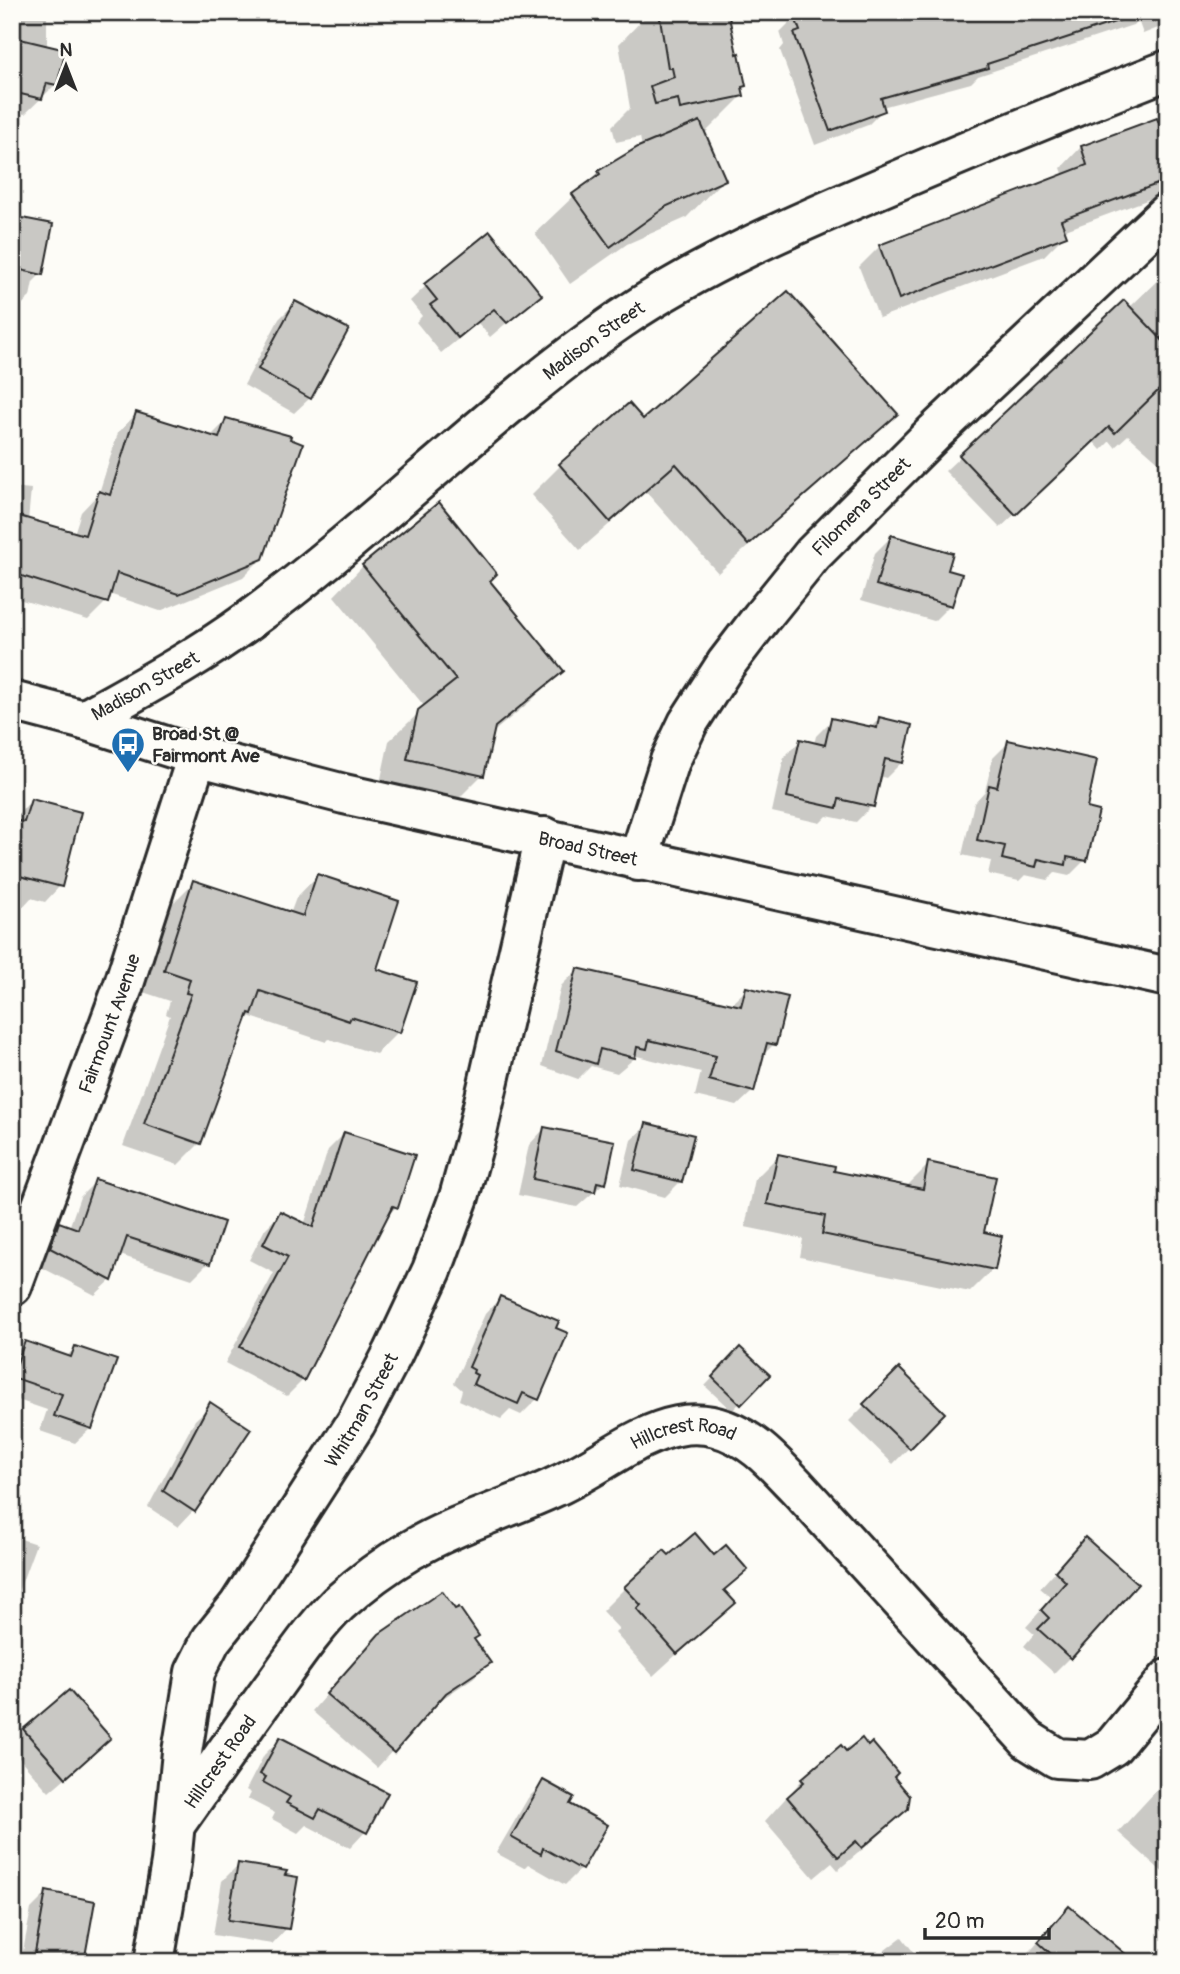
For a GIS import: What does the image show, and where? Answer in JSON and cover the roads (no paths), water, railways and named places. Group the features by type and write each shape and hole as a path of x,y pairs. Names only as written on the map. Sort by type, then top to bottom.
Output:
{"street":[{"name":"Madison Street","path":"84,720 172,671 248,621 314,570 566,360 623,318 691,277 772,234 1168,69"},
{"name":"Filomena Street","path":"638,861 670,761 688,723 726,664 813,554 935,432 1168,212"},
{"name":"Broad Street","path":"12,701 84,720 197,757 344,794 1168,977"},
{"name":"Fairmount Avenue","path":"12,1286 123,987 197,757"},
{"name":"Whitman Street","path":"154,1962 177,1822 183,1752 195,1672 211,1640 246,1593 356,1423 432,1270 459,1197 477,1132 545,838"},
{"name":"Hillcrest Road","path":"177,1822 303,1645 337,1605 367,1580 409,1551 447,1530 527,1501 568,1481 639,1438 660,1429 688,1423 711,1425 735,1434 759,1450 796,1486 1028,1740 1057,1758 1090,1760 1113,1746 1168,1679"}],"place":[{"name":"Broad St @ Fairmont Ave","path":"128,774"}]}
